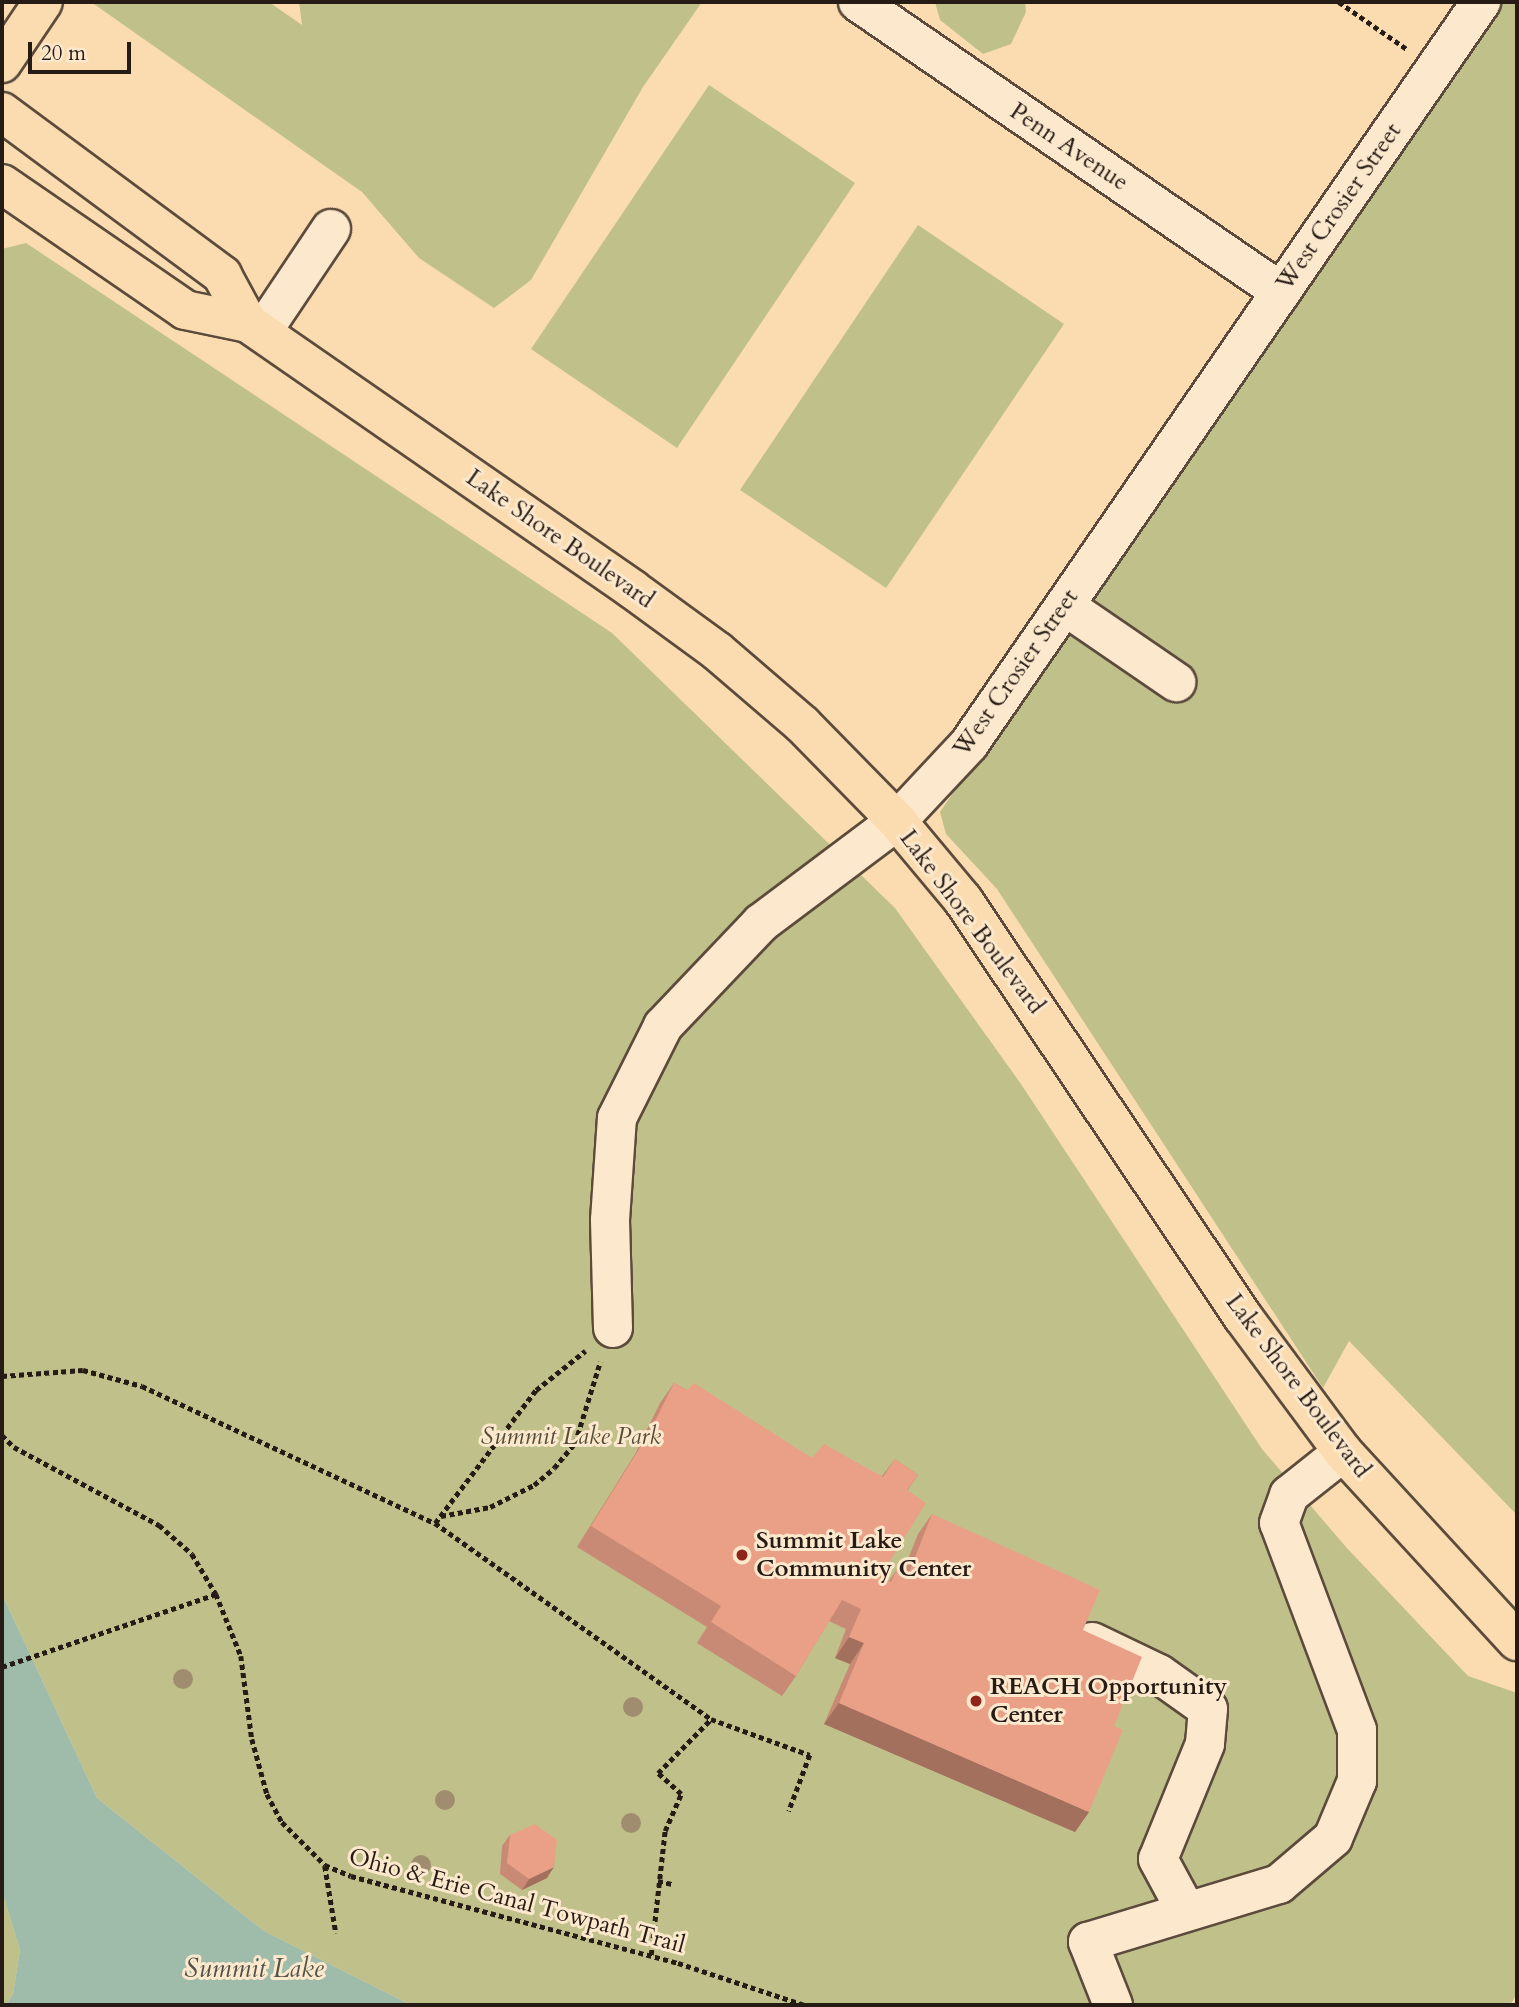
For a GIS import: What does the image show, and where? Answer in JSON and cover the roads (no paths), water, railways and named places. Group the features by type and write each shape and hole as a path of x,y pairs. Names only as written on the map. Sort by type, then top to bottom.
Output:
{"main road":[{"path":"2,63 43,2"},
{"name":"Lake Shore Boulevard","path":"2,112 222,275 255,327"},
{"name":"Lake Shore Boulevard","path":"2,184 185,310 255,327 717,651 803,725 897,821 1004,957 1243,1317 1343,1452 1517,1641"}],"street":[{"name":"Penn Avenue","path":"858,2 1281,292"},
{"name":"West Crosier Street","path":"613,1328 610,1220 617,1118 663,1026 761,923 897,821 969,744 1481,2"},
{"path":"255,327 331,229"},
{"path":"1065,606 1176,682"},
{"path":"1114,2005 1088,1942 1185,1909 1279,1884 1333,1838 1357,1781 1357,1730 1279,1523 1289,1495 1343,1452"},
{"path":"1092,1642 1159,1674 1208,1709 1205,1744 1158,1859 1185,1909"}],"water":[{"name":"Summit Lake","path":"2,1594 97,1798 264,1931 411,2005 6,2005 13,1994 20,1950 2,1892"}],"place":[{"name":"Summit Lake Community Center","path":"742,1555"},
{"name":"REACH Opportunity Center","path":"976,1701"}],"park label":[{"name":"Summit Lake Park","path":"571,1437"}]}
